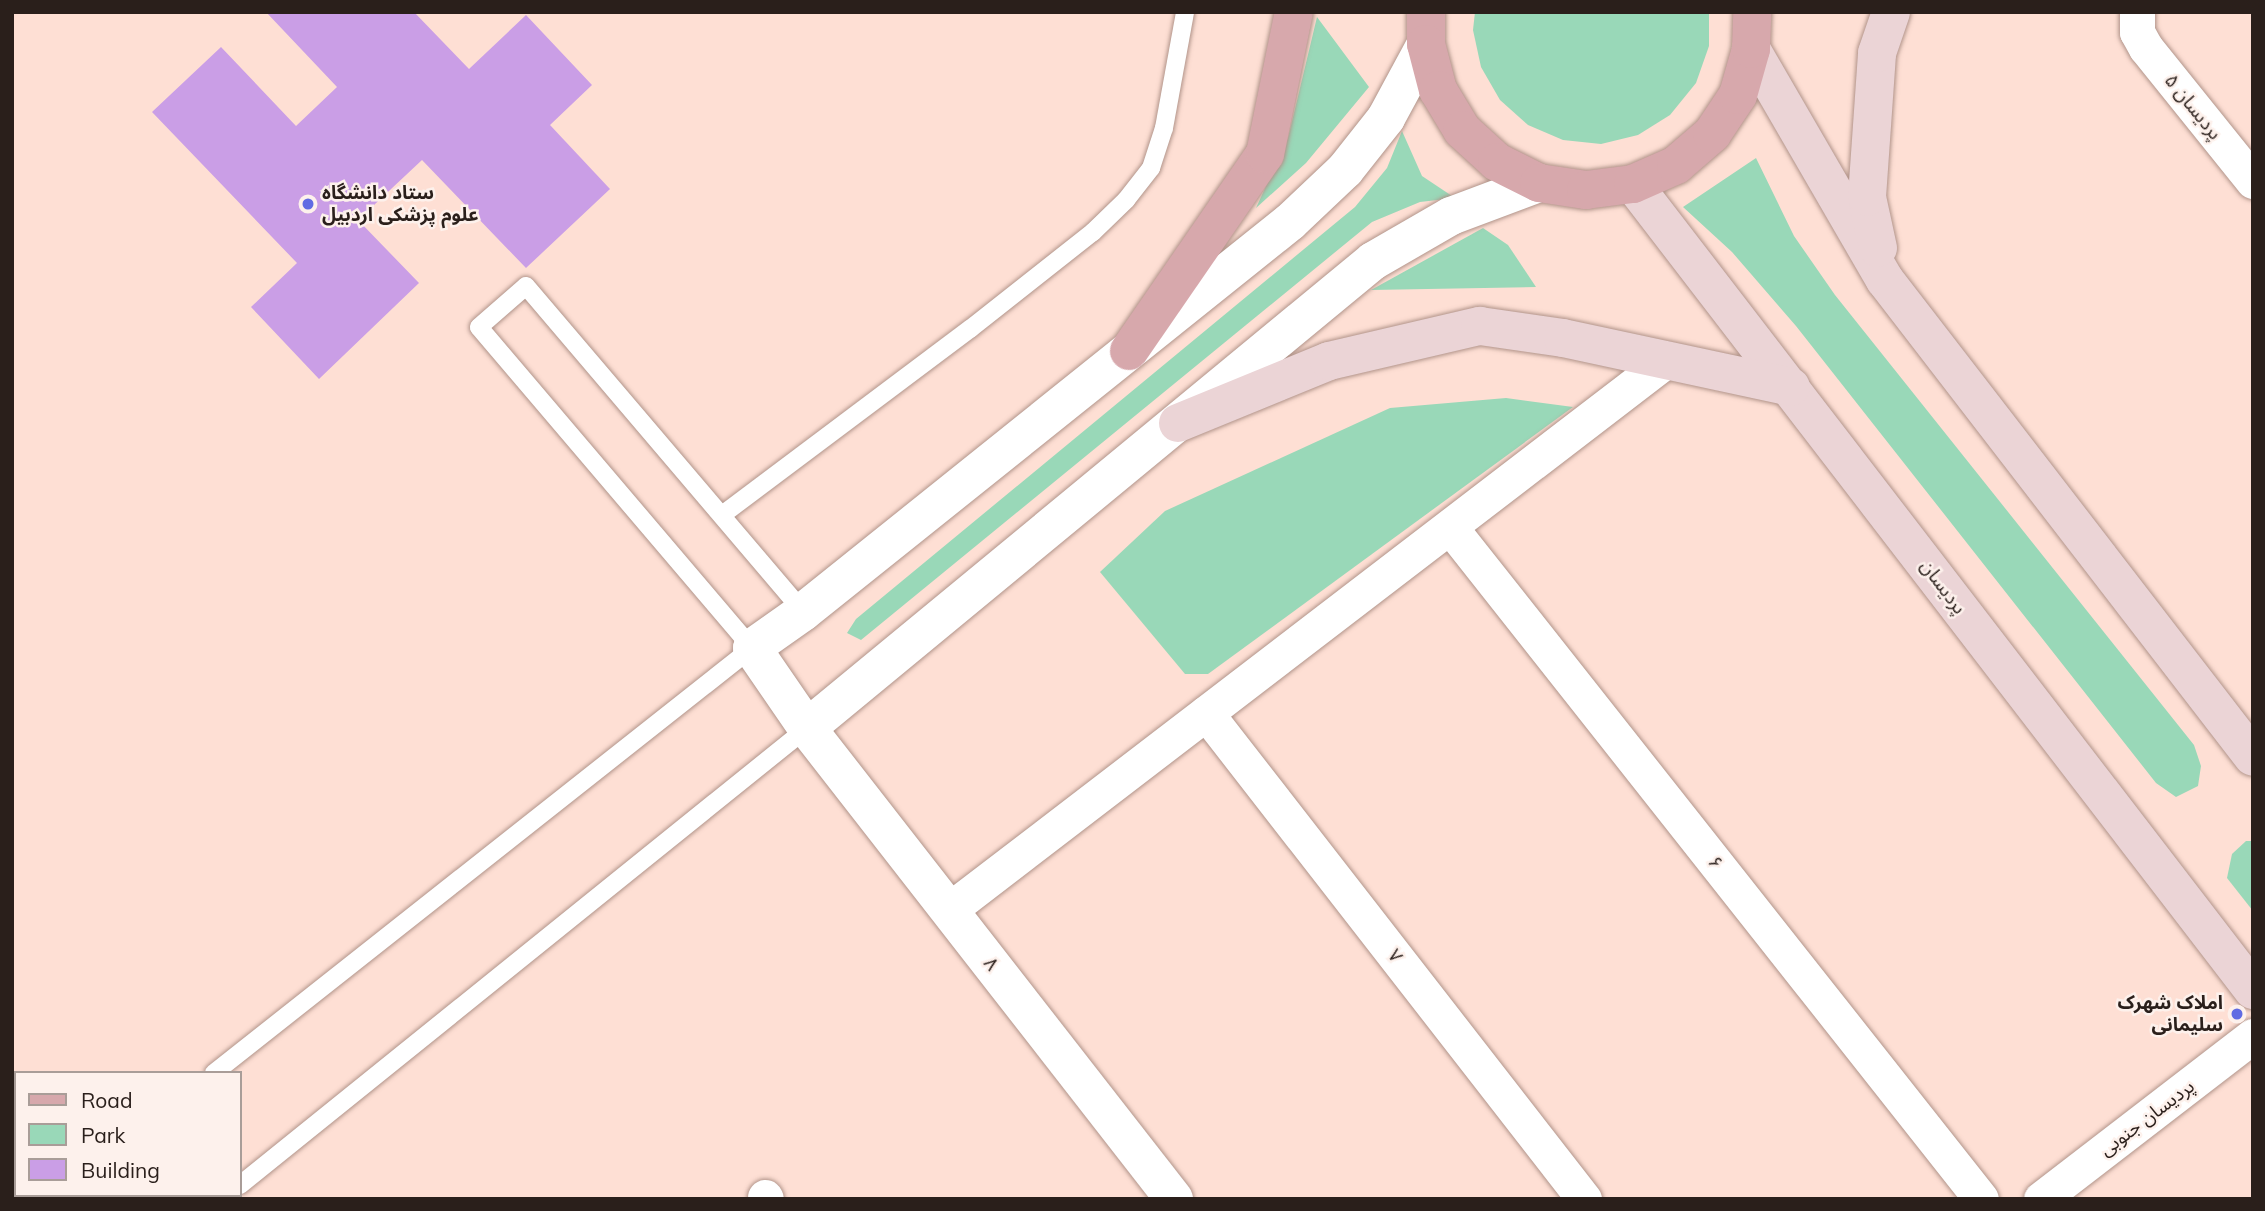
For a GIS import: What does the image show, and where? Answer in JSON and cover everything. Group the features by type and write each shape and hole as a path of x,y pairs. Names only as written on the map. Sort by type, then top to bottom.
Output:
{"main road":[{"path":"1129,351 1265,154 1294,12"},
{"path":"1426,28 1438,90 1462,130 1497,162 1539,183 1586,190 1633,184 1676,165 1712,134 1738,95 1751,50 1752,12"},
{"path":"1885,280 1867,197 1877,52 1891,12"},
{"path":"1751,50 1885,280 2253,757"},
{"name":"پردیسان","path":"1633,184 2253,990"},
{"path":"1178,423 1329,361 1480,326 1563,338 1664,362 1791,387"}],"street":[{"name":"پردیسان ۵","path":"2137,22 2253,181"},
{"path":"752,648 803,612 1290,222 1345,170 1386,118 1426,28"},
{"path":"807,729 1373,261 1451,216 1539,183"},
{"path":"949,910 1664,362"},
{"name":"۶","path":"1450,527 1981,1199"},
{"name":"۸","path":"752,648 807,729 1174,1199"},
{"name":"۷","path":"1206,713 1584,1199"},
{"name":"پردیسان جنوبی","path":"2041,1199 2253,1037"}],"lane":[{"path":"722,515 970,330 1093,232 1126,200 1151,168 1156,155 1185,12"},
{"path":"217,1071 752,648 479,327 526,286 803,612"},
{"path":"242,1183 807,729"}],"green space":[{"path":"1475,12 1709,12 1709,46 1696,83 1670,115 1638,135 1601,144 1563,140 1528,125 1500,100 1481,67 1473,30"},
{"path":"1317,17 1369,87 1306,163 1256,208 1288,138"},
{"path":"1402,131 1422,176 1455,198 1420,202 1372,222 861,640 847,633 856,619 1355,207 1387,168"},
{"path":"1756,158 1794,236 1835,295 2194,745 2201,766 2198,786 2176,797 2156,783 1796,326 1732,252 1683,207"},
{"path":"1483,228 1508,245 1536,287 1371,290"},
{"path":"1506,398 1573,407 1208,674 1185,674 1100,572 1165,511 1390,408"},
{"path":"2246,841 2253,841 2253,911 2227,878 2232,854"},
{"path":"41,1197 182,1197 182,1199"}],"building":[{"name":"ستاد دانشگاه علوم پزشکی اردبیل","path":"266,12 414,12 469,69 526,15 592,85 550,125 610,189 526,268 422,160 358,220 419,283 319,379 251,307 297,263 152,112 221,47 296,126 337,87"}],"place":[{"name":"ستاد دانشگاه علوم پزشکی اردبیل","path":"308,204"},
{"name":"املاک شهرک سلیمانی","path":"2237,1014"}]}
